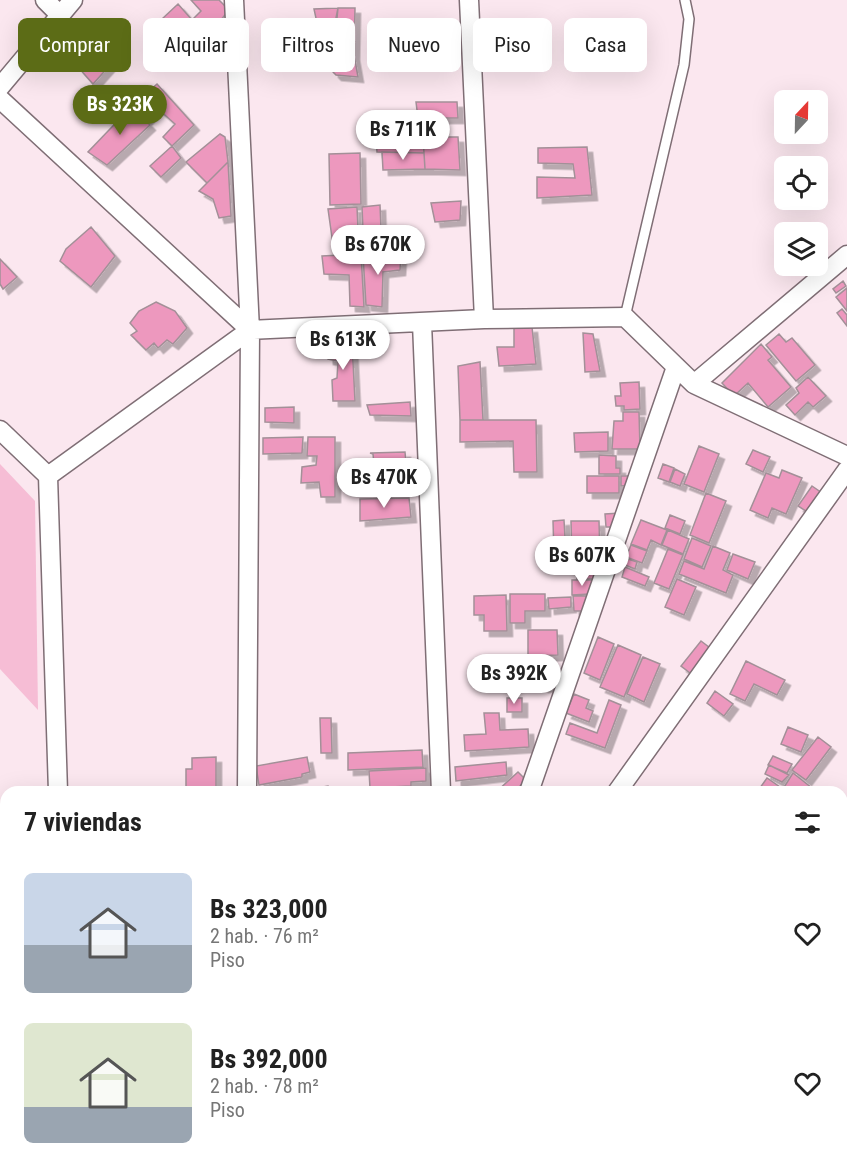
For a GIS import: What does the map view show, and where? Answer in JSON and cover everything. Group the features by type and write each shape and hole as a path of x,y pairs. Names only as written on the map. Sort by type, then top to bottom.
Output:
{"street":[{"path":"45,0 59,14"},
{"path":"0,87 73,0"},
{"path":"234,0 250,330 247,786"},
{"path":"469,0 484,319"},
{"path":"0,99 250,330"},
{"path":"694,384 847,255"},
{"path":"48,476 250,330 484,319 625,317 694,384 847,456"},
{"path":"422,323 441,786"},
{"path":"531,786 676,367"},
{"path":"0,430 48,476 58,786"},
{"path":"621,786 847,470"}],"lane":[{"path":"625,317 684,65 689,19 685,0"}],"shaded area":[{"path":"0,464 35,501 38,710 0,669"}],"building":[{"path":"191,0 219,0 229,10 222,18 194,18 201,11"},
{"path":"178,4 190,18 163,18"},
{"path":"338,8 355,8 355,18 337,18"},
{"path":"338,8 336,18 316,18 314,9"},
{"path":"355,60 358,77 336,75 333,72 355,72"},
{"path":"82,72 104,72 93,84"},
{"path":"157,84 194,125 172,146 163,137 175,124 157,108 146,120 132,106"},
{"path":"416,102 457,102 458,118 418,118"},
{"path":"132,106 150,125 107,165 88,152"},
{"path":"220,134 225,137 228,162 207,183 186,162"},
{"path":"376,137 423,137 424,153 377,152"},
{"path":"423,137 458,137 460,170 425,169"},
{"path":"172,146 181,158 161,177 150,166"},
{"path":"587,147 592,195 537,198 537,177 575,178 573,164 538,163 538,148"},
{"path":"382,152 424,153 425,169 383,170"},
{"path":"360,153 361,204 330,205 329,154"},
{"path":"228,162 231,216 219,218 213,199 199,191"},
{"path":"461,201 460,220 435,222 431,203"},
{"path":"380,205 382,253 364,253 362,207"},
{"path":"357,207 359,251 334,252 328,209"},
{"path":"91,227 115,256 91,287 60,261 66,249"},
{"path":"361,254 364,307 350,306 349,275 324,274 322,256"},
{"path":"363,255 401,255 400,270 383,272 382,307 366,305"},
{"path":"0,259 17,277 3,289 0,284"},
{"path":"843,281 846,286 836,293 833,289"},
{"path":"847,288 847,311 836,297"},
{"path":"156,302 175,311 187,328 173,344 167,340 158,348 154,343 146,350 131,335 137,331 130,323 139,311"},
{"path":"842,309 847,315 847,326 837,313"},
{"path":"532,327 536,364 499,366 497,347 514,347 514,328"},
{"path":"583,333 593,334 600,371 585,372"},
{"path":"779,334 786,342 792,338 815,365 796,381 766,345"},
{"path":"326,343 352,343 355,401 333,401 332,380 337,378 338,361 328,359"},
{"path":"761,344 772,357 768,360 791,387 768,407 748,383 734,396 722,383"},
{"path":"480,362 483,420 460,420 458,366"},
{"path":"808,377 826,396 813,407 808,402 795,415 786,405 799,393 796,388"},
{"path":"639,382 640,409 624,410 624,406 616,406 615,396 621,396 620,383"},
{"path":"410,402 411,416 370,415 367,405"},
{"path":"294,407 294,423 265,422 265,408"},
{"path":"623,412 639,412 640,449 612,449 614,421 623,421"},
{"path":"460,420 536,420 537,472 514,472 513,441 460,442"},
{"path":"608,432 608,451 575,452 574,433"},
{"path":"303,437 302,453 263,454 263,438"},
{"path":"308,437 335,437 335,497 321,497 319,482 301,483 302,467 316,465 317,456 307,456"},
{"path":"699,446 719,454 704,492 684,484"},
{"path":"753,450 770,457 763,472 746,464"},
{"path":"405,452 408,484 376,486 373,454 370,453"},
{"path":"599,455 616,456 616,468 620,468 620,474 599,474"},
{"path":"663,464 674,468 669,482 658,478"},
{"path":"675,469 685,474 680,486 670,482"},
{"path":"782,470 802,478 786,514 772,508 768,518 750,510 766,473 779,478"},
{"path":"587,476 619,476 619,493 587,493"},
{"path":"621,476 630,476 630,485 621,486"},
{"path":"812,486 822,493 809,513 798,506"},
{"path":"706,493 726,501 709,543 690,535"},
{"path":"409,498 411,517 360,521 360,499"},
{"path":"620,513 615,527 606,527 605,514"},
{"path":"670,515 685,521 680,534 665,528"},
{"path":"564,520 566,555 554,555 553,521"},
{"path":"641,520 667,530 661,545 651,540 647,550 631,544"},
{"path":"571,521 599,521 600,559 572,559"},
{"path":"668,530 689,539 683,554 662,545"},
{"path":"692,538 711,546 702,567 684,559"},
{"path":"631,545 647,551 642,563 626,557"},
{"path":"713,546 730,553 723,570 733,575 726,593 679,574 684,561 704,569"},
{"path":"668,549 683,555 669,589 654,583"},
{"path":"733,554 755,562 748,579 727,570"},
{"path":"628,559 637,562 635,569 625,565"},
{"path":"577,565 602,566 596,579 577,579"},
{"path":"625,567 649,577 645,586 622,577"},
{"path":"677,579 696,587 684,615 665,607"},
{"path":"572,580 596,580 590,594 572,595"},
{"path":"510,594 545,594 545,611 525,611 525,623 510,623"},
{"path":"506,595 507,631 484,631 484,615 474,615 474,596"},
{"path":"573,596 590,596 586,611 574,611"},
{"path":"571,597 571,607 549,609 548,598"},
{"path":"528,630 557,630 558,655 528,656"},
{"path":"598,637 614,644 600,680 584,673"},
{"path":"701,641 714,651 694,676 681,666"},
{"path":"618,645 641,655 624,697 600,687"},
{"path":"643,657 660,664 644,702 627,694"},
{"path":"746,661 785,680 777,695 754,684 745,701 730,694"},
{"path":"557,672 558,685 543,687 541,674"},
{"path":"715,691 733,704 724,716 707,703"},
{"path":"574,694 589,700 586,708 593,711 589,722 566,713"},
{"path":"507,698 522,698 522,712 507,712"},
{"path":"609,700 621,705 605,748 566,734 570,723 597,733"},
{"path":"484,713 499,713 500,730 528,729 529,747 465,751 464,735 486,734"},
{"path":"320,718 331,718 332,753 321,753"},
{"path":"788,727 808,735 801,752 781,744"},
{"path":"818,737 831,747 806,780 792,770"},
{"path":"422,750 423,767 348,770 348,753"},
{"path":"773,756 792,764 787,773 768,765"},
{"path":"216,757 216,786 186,786 186,769 192,769 192,758"},
{"path":"307,757 310,772 302,774 302,777 259,785 256,766"},
{"path":"506,762 507,775 456,781 455,767"},
{"path":"769,765 789,775 782,782 765,774"},
{"path":"426,768 426,781 411,782 411,786 370,786 369,771"},
{"path":"518,772 526,780 520,786 503,786"},
{"path":"793,773 809,786 785,786"},
{"path":"767,778 779,786 761,786"}]}
